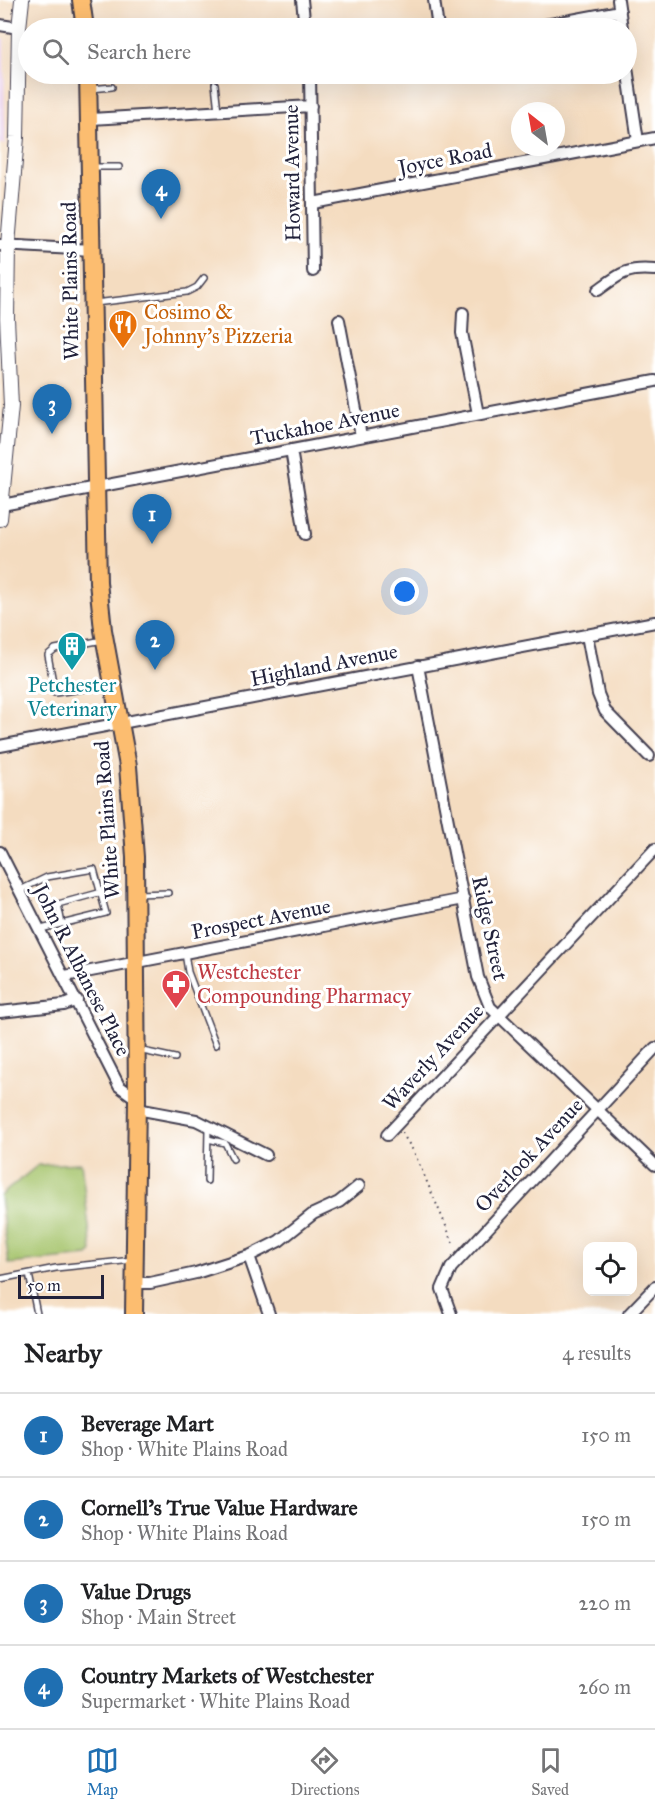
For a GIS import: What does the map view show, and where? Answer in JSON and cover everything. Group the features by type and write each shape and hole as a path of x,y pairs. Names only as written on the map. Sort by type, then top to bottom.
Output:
{"main road":[{"path":"81,0 84,18"},
{"name":"White Plains Road","path":"89,84 98,582 104,640 122,724 133,826 136,894 137,1104 134,1314"}],"street":[{"path":"20,18 22,0"},
{"path":"302,0 304,18"},
{"path":"434,0 437,18"},
{"path":"570,18 619,6"},
{"path":"0,26 18,28"},
{"path":"1,512 11,406 4,352 4,245 17,137 18,82"},
{"name":"Howard Avenue","path":"310,84 313,271"},
{"path":"630,84 638,141"},
{"path":"91,119 311,106"},
{"name":"Joyce Road","path":"313,203 655,138"},
{"path":"4,245 93,250"},
{"path":"598,290 622,272 640,268 655,270"},
{"path":"464,313 462,333 478,414"},
{"path":"339,320 361,436"},
{"name":"Tuckahoe Avenue","path":"1,512 97,487 655,381"},
{"path":"291,450 305,534"},
{"name":"Highland Avenue","path":"0,746 655,622"},
{"path":"587,635 598,694 605,711 649,756"},
{"name":"Ridge Street","path":"418,666 478,977 490,1008 655,1165"},
{"name":"Waverly Avenue","path":"387,1135 655,849"},
{"name":"John R Albanese Place","path":"0,852 119,1086 137,1104"},
{"name":"Prospect Avenue","path":"65,976 464,899"},
{"path":"0,1012 64,1005 77,1000"},
{"name":"Overlook Avenue","path":"451,1314 443,1293 446,1275 459,1258 655,1048"},
{"path":"137,1104 196,1120 208,1133 266,1155"},
{"path":"135,1283 150,1283 196,1273 249,1256 279,1241 313,1214 339,1202 359,1186"},
{"path":"249,1256 269,1314"},
{"path":"629,1314 655,1287"}],"lane":[{"path":"100,84 112,87"},
{"path":"215,84 218,111"},
{"path":"92,167 119,167"},
{"path":"94,303 187,292 204,278"},
{"path":"104,640 56,649 48,655 55,693 113,684"},
{"path":"20,890 47,878 94,869 106,913 40,929"},
{"path":"62,924 58,904 102,892"},
{"path":"136,894 168,894"},
{"path":"185,953 188,972 216,1045"},
{"path":"136,1050 175,1058"},
{"path":"207,1181 208,1133 225,1143 233,1159"},
{"path":"0,1279 56,1268 135,1260"},
{"path":"29,1274 38,1314"}],"path":[{"path":"396,1125 414,1152 459,1258"}],"shaded area":[{"path":"0,39 4,39 5,144 0,144"}],"green space":[{"path":"81,1163 92,1251 88,1256 9,1264 0,1196 38,1165"}],"place":[{"name":"Country Markets of Westchester","path":"161,219"},
{"name":"Cosimo & Johnny's Pizzeria","path":"123,350"},
{"name":"Value Drugs","path":"52,434"},
{"name":"Beverage Mart","path":"152,544"},
{"name":"Cornell's True Value Hardware","path":"155,670"},
{"name":"Petchester Veterinary","path":"72,672"},
{"name":"Westchester Compounding Pharmacy","path":"176,1010"}]}
